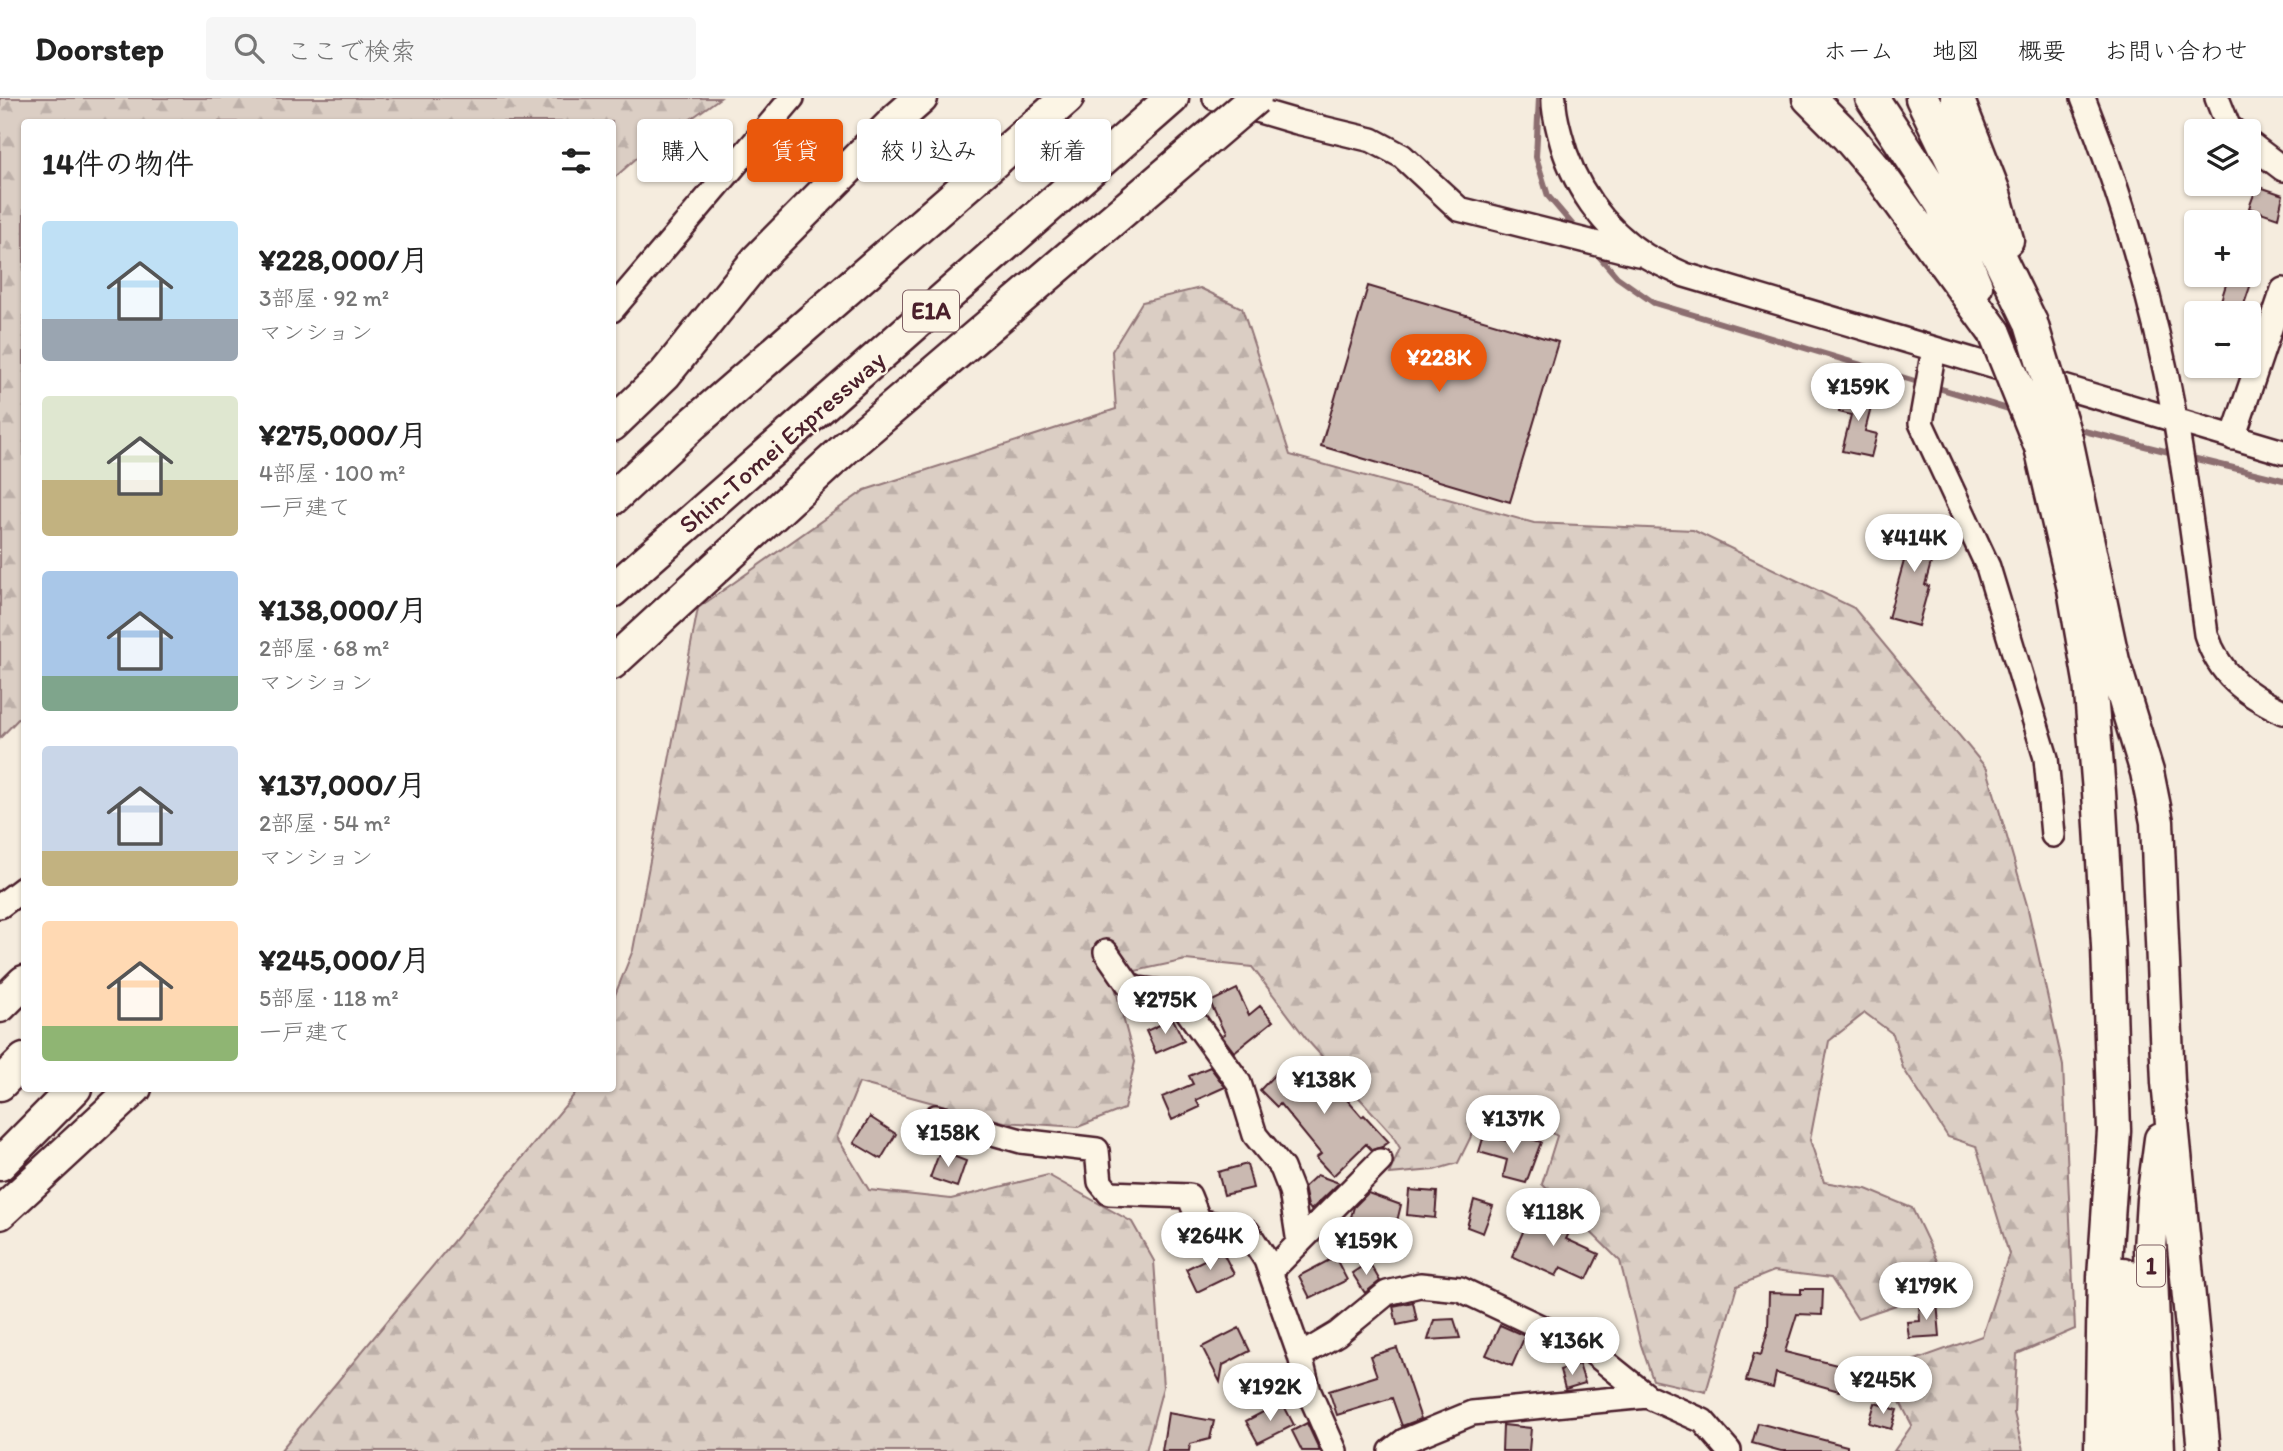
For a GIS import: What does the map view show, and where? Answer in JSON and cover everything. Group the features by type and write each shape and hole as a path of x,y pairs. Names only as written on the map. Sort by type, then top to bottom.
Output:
{"highway":[{"path":"616,421 665,374 757,260 921,98"},
{"name":"E1A","path":"616,495 695,422 1067,98"},
{"name":"Shin-Tomei Expressway","path":"616,588 1172,98"},
{"path":"616,659 849,446 1255,98"},
{"path":"1809,98 1878,172 1995,333"},
{"path":"1872,98 1942,204 1995,333 2054,443 2113,661 2147,772 2157,822 2168,1082 2203,1451"},
{"path":"1922,98 2031,323"},
{"path":"1957,98 1993,190 2031,323 2054,443 2090,681 2106,918 2114,1131 2132,1451"},
{"path":"0,1006 21,985"},
{"path":"0,1084 21,1063"},
{"name":"1","path":"2158,1451 2150,1249 2153,1200 2168,1082"},
{"path":"0,1164 71,1092"},
{"path":"0,1213 131,1092"},
{"path":"2101,1451 2104,1277 2114,1131"}],"street":[{"path":"616,305 792,98"},
{"path":"1215,98 1371,140 1402,156 1459,209 1647,257"},
{"path":"1553,98 1565,153 1587,199 1622,239 1647,257 1685,275 2283,452"},
{"path":"2083,98 2127,226 2155,326 2175,419 2206,634 2213,654 2224,671 2257,699 2283,712"},
{"path":"2217,98 2225,119"},
{"path":"2261,152 2283,169"},
{"path":"2233,438 2283,290"},
{"path":"1934,349 1921,423 1988,567 2046,758 2053,835"},
{"path":"0,906 21,890"},
{"path":"1106,952 1129,985 1136,989 1175,993 1240,1083 1255,1135 1282,1168 1291,1191 1299,1243"},
{"path":"936,1117 1021,1141 1097,1150 1100,1182 1109,1193 1189,1196 1199,1221 1248,1232 1266,1259 1300,1356 1309,1392 1335,1451"},
{"path":"1270,1272 1380,1161"},
{"path":"1300,1356 1337,1334 1387,1293 1420,1285 1460,1289 1591,1351 1647,1396 1703,1421 1729,1451"},
{"path":"1391,1451 1404,1441 1472,1413 1647,1396"}],"green space":[{"path":"0,98 720,98 691,119 637,119 637,158 616,176 616,119 21,119 21,716 0,738"},
{"path":"1200,288 1242,308 1290,455 1534,523 1693,530 1854,608 1987,769 2027,905 2063,1066 2075,1329 2017,1354 2014,1413 2023,1451 1894,1451 1912,1425 1884,1371 1982,1336 2009,1254 1976,1146 1948,1137 1903,1068 1893,1034 1865,1013 1829,1041 1810,1140 1824,1182 1866,1189 1912,1208 1940,1267 1896,1305 1857,1318 1831,1278 1774,1271 1737,1286 1706,1392 1653,1380 1641,1345 1620,1261 1542,1184 1557,1136 1517,1109 1476,1126 1458,1163 1434,1170 1389,1174 1400,1148 1391,1133 1308,1041 1252,967 1186,960 1112,976 1135,1062 1124,1109 1078,1127 1004,1122 859,1083 837,1137 869,1190 951,1199 1048,1175 1132,1222 1154,1261 1163,1387 1146,1451 280,1451 576,1092 616,1092 616,992 633,950 698,608 865,490 1116,409 1112,351 1142,302"}],"building":[{"path":"2261,187 2283,195 2278,218 2249,208 2253,196 2261,196"},
{"path":"1368,286 1558,342 1510,502 1321,446"},
{"path":"2225,287 2250,287 2245,301 2221,301"},
{"path":"1845,389 1874,396 1865,431 1877,434 1871,457 1842,451 1851,415 1839,412"},
{"path":"1911,521 1940,529 1925,585 1929,586 1918,626 1888,618 1904,561 1900,560"},
{"path":"1237,989 1249,1015 1260,1006 1273,1021 1234,1052 1222,1036 1225,1034 1210,1002"},
{"path":"1173,1019 1184,1041 1156,1053 1146,1031"},
{"path":"1317,1060 1330,1075 1328,1078 1362,1117 1364,1115 1389,1142 1372,1150 1366,1144 1333,1176 1316,1158 1321,1154 1280,1104 1277,1107 1260,1090 1280,1069 1293,1081"},
{"path":"1210,1067 1225,1087 1196,1100 1200,1107 1172,1120 1162,1097 1193,1084 1189,1076"},
{"path":"870,1117 896,1134 881,1159 854,1143"},
{"path":"1517,1134 1541,1142 1526,1183 1503,1177 1507,1160 1479,1152 1484,1135 1515,1143"},
{"path":"940,1151 966,1161 957,1187 930,1178"},
{"path":"1247,1164 1253,1188 1224,1195 1218,1172"},
{"path":"1317,1175 1339,1183 1311,1210 1304,1187"},
{"path":"1409,1190 1437,1192 1435,1218 1407,1215"},
{"path":"1368,1193 1401,1205 1392,1242 1373,1237 1375,1226 1351,1217 1354,1207"},
{"path":"1474,1200 1493,1206 1483,1233 1467,1227"},
{"path":"1532,1212 1571,1229 1566,1239 1599,1254 1587,1279 1561,1267 1556,1276 1512,1256"},
{"path":"1222,1251 1234,1274 1197,1292 1186,1269"},
{"path":"1335,1257 1347,1280 1310,1298 1299,1276"},
{"path":"1369,1262 1380,1281 1365,1293 1352,1273"},
{"path":"1801,1289 1823,1289 1822,1315 1797,1314 1785,1352 1845,1367 1839,1391 1776,1373 1773,1388 1746,1381 1754,1353 1761,1355 1768,1329 1769,1293 1801,1294"},
{"path":"1413,1302 1417,1321 1397,1325 1393,1306"},
{"path":"1937,1302 1940,1336 1909,1338 1907,1322 1920,1321 1919,1303"},
{"path":"1454,1319 1460,1338 1428,1340 1434,1320"},
{"path":"1500,1325 1525,1336 1512,1366 1486,1355"},
{"path":"1239,1328 1250,1351 1223,1365 1220,1382 1202,1347"},
{"path":"1397,1348 1421,1419 1402,1426 1392,1398 1337,1415 1329,1391 1377,1376 1370,1356"},
{"path":"1579,1364 1585,1383 1565,1389 1560,1370"},
{"path":"1282,1402 1294,1425 1258,1443 1246,1421"},
{"path":"1875,1403 1897,1410 1891,1429 1869,1423"},
{"path":"1168,1413 1214,1421 1210,1439 1190,1444 1189,1451 1162,1451"},
{"path":"1307,1423 1320,1451 1302,1451 1292,1431"},
{"path":"1758,1423 1847,1446 1847,1451 1781,1451 1752,1443"},
{"path":"1503,1425 1531,1428 1529,1451 1502,1451"}],"waterway":[{"path":"1539,98 1536,157 1548,196 1577,230"},
{"path":"1593,249 1617,277 1654,303 2015,411"},
{"path":"2072,428 2177,454"},
{"path":"2188,457 2283,480"}]}
